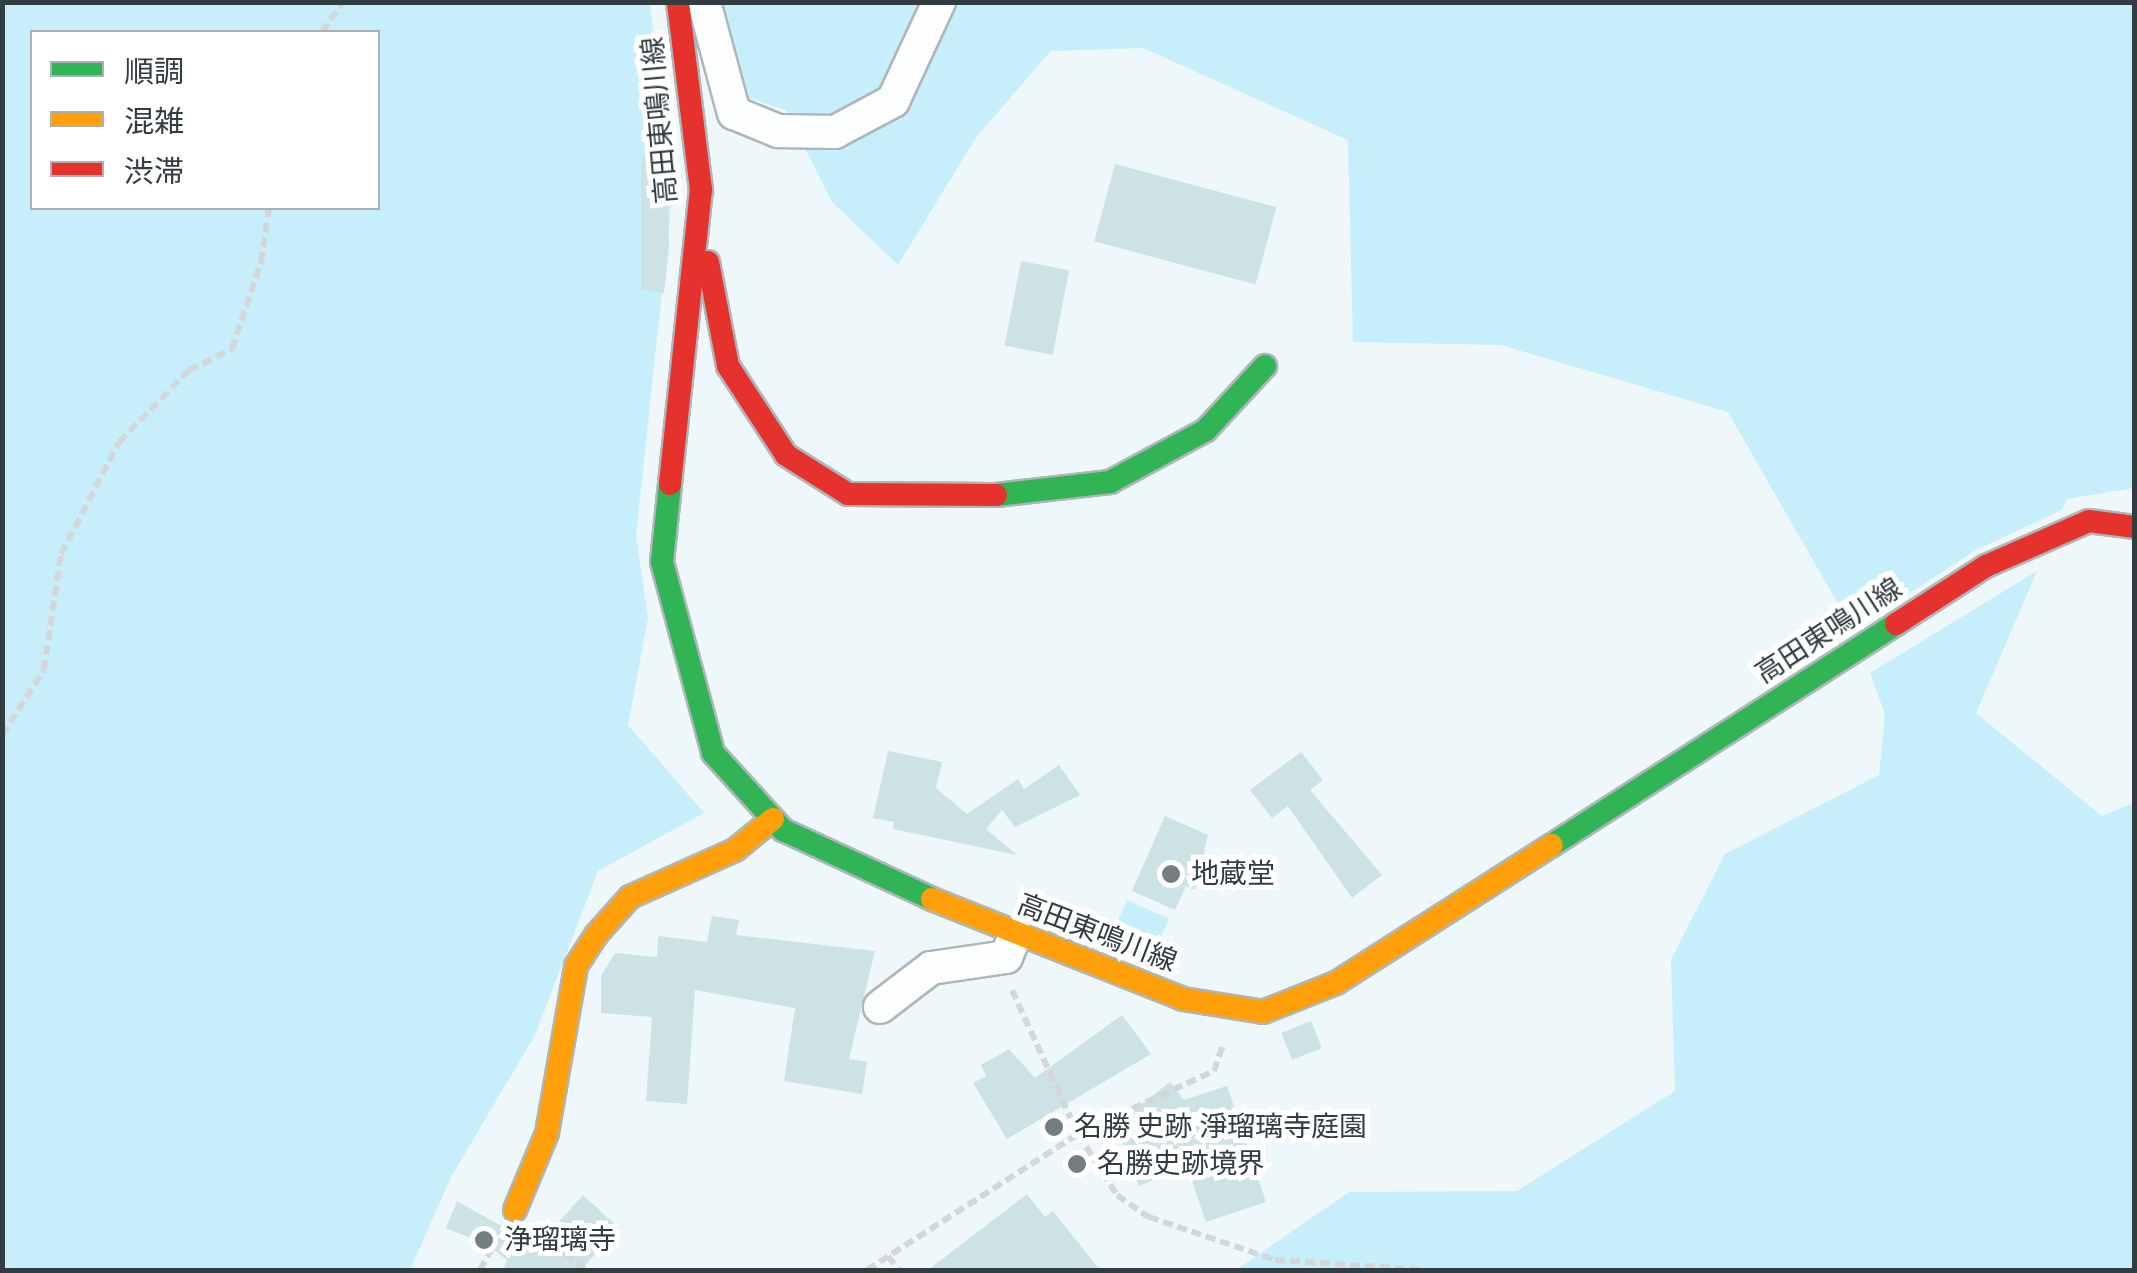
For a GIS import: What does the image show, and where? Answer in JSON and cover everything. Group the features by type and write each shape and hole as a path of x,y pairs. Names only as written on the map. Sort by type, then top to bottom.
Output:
{"main road":[{"name":"高田東鳴川線","path":"678,2 699,211 662,562 713,754 772,819 863,871 1011,946 1234,1013 1262,1012 1336,983 1986,566 2089,521 2134,527"},
{"path":"699,211 728,366 786,454 848,494 957,500 1110,482 1206,430 1264,366"},
{"path":"515,1210 547,1133 576,966 596,935 630,897 735,850 772,819"}],"street":[{"path":"704,2 734,113 778,131 835,132 893,101 939,2"},
{"path":"880,1007 931,968 1011,946"}],"path":[{"path":"323,30 343,2"},
{"path":"2,735 44,670 62,554 119,442 190,370 232,350 261,262 268,210"},
{"path":"1011,946 1002,967 1078,1134 1117,1196 1148,1217 1275,1260 1426,1270"},
{"path":"867,1270 1078,1134 1214,1071 1234,1013"},
{"path":"515,1210 585,1270"},
{"path":"480,1270 489,1233"},
{"path":"888,1256 899,1270"}],"shaded area":[{"path":"2,3 650,3 673,189 636,535 648,618 628,725 704,813 598,871 535,1035 451,1177 410,1270 3,1270"},
{"path":"697,3 2134,3 2134,488 2067,499 2062,510 1976,550 1853,630 1728,412 1501,345 1353,342 1348,140 1143,48 1051,51 977,136 898,265 832,202 786,110 710,86"},
{"path":"2037,571 1976,713 2102,816 2134,803 2134,1270 1236,1270 1349,1192 1517,1191 1675,1091 1671,960 1725,854 1879,775 1885,714 1870,673"},
{"path":"1127,900 1169,919 1155,951 1113,932"}],"building":[{"path":"667,156 669,247 664,293 641,290 641,157"},
{"path":"1115,164 1276,207 1256,284 1094,241"},
{"path":"1021,261 1069,270 1053,355 1005,345"},
{"path":"888,751 942,762 936,788 967,814 1018,779 1024,789 1059,765 1080,795 1015,827 1002,810 986,829 1017,855 893,829 894,822 873,818"},
{"path":"1301,752 1323,780 1310,790 1382,875 1352,898 1288,806 1272,818 1250,790"},
{"name":"地蔵堂","path":"1165,816 1208,835 1195,890 1186,886 1175,910 1132,891"},
{"path":"712,916 739,920 736,935 875,951 849,1059 867,1062 862,1094 784,1081 795,1008 695,990 687,1104 646,1101 652,1017 601,1013 601,976 615,953 657,957 658,936 707,942"},
{"path":"1122,1015 1151,1054 1007,1139 973,1083 986,1076 981,1065 1009,1049 1035,1078"},
{"path":"1311,1021 1322,1048 1292,1060 1281,1033"},
{"path":"1170,1082 1184,1100 1227,1086 1266,1202 1206,1222 1187,1167 1139,1186 1115,1125"},
{"path":"1027,1194 1045,1217 1053,1211 1100,1270 928,1270"},
{"path":"583,1195 619,1228 581,1270 503,1270 507,1260 488,1245 446,1228 457,1201 537,1246"}],"traffic: fast":[{"path":"996,495 1110,482 1206,430 1265,366"},
{"path":"670,484 662,562 713,753 783,830 932,899"},
{"path":"1552,845 1896,624"}],"traffic: slow":[{"path":"515,1210 547,1133 576,966 596,935 630,897 735,850 773,819"},
{"path":"932,899 1183,999 1263,1012 1336,983 1552,845"}],"traffic: jam":[{"path":"670,484 701,190 678,2"},
{"path":"708,262 728,366 786,455 848,494 996,495"},
{"path":"1896,624 1986,566 2089,521 2134,527"}],"place":[{"name":"地蔵堂","path":"1171,874"},
{"name":"名勝 史跡 淨瑠璃寺庭園","path":"1054,1127"},
{"name":"名勝史跡境界","path":"1077,1164"},
{"name":"浄瑠璃寺","path":"484,1240"}]}
